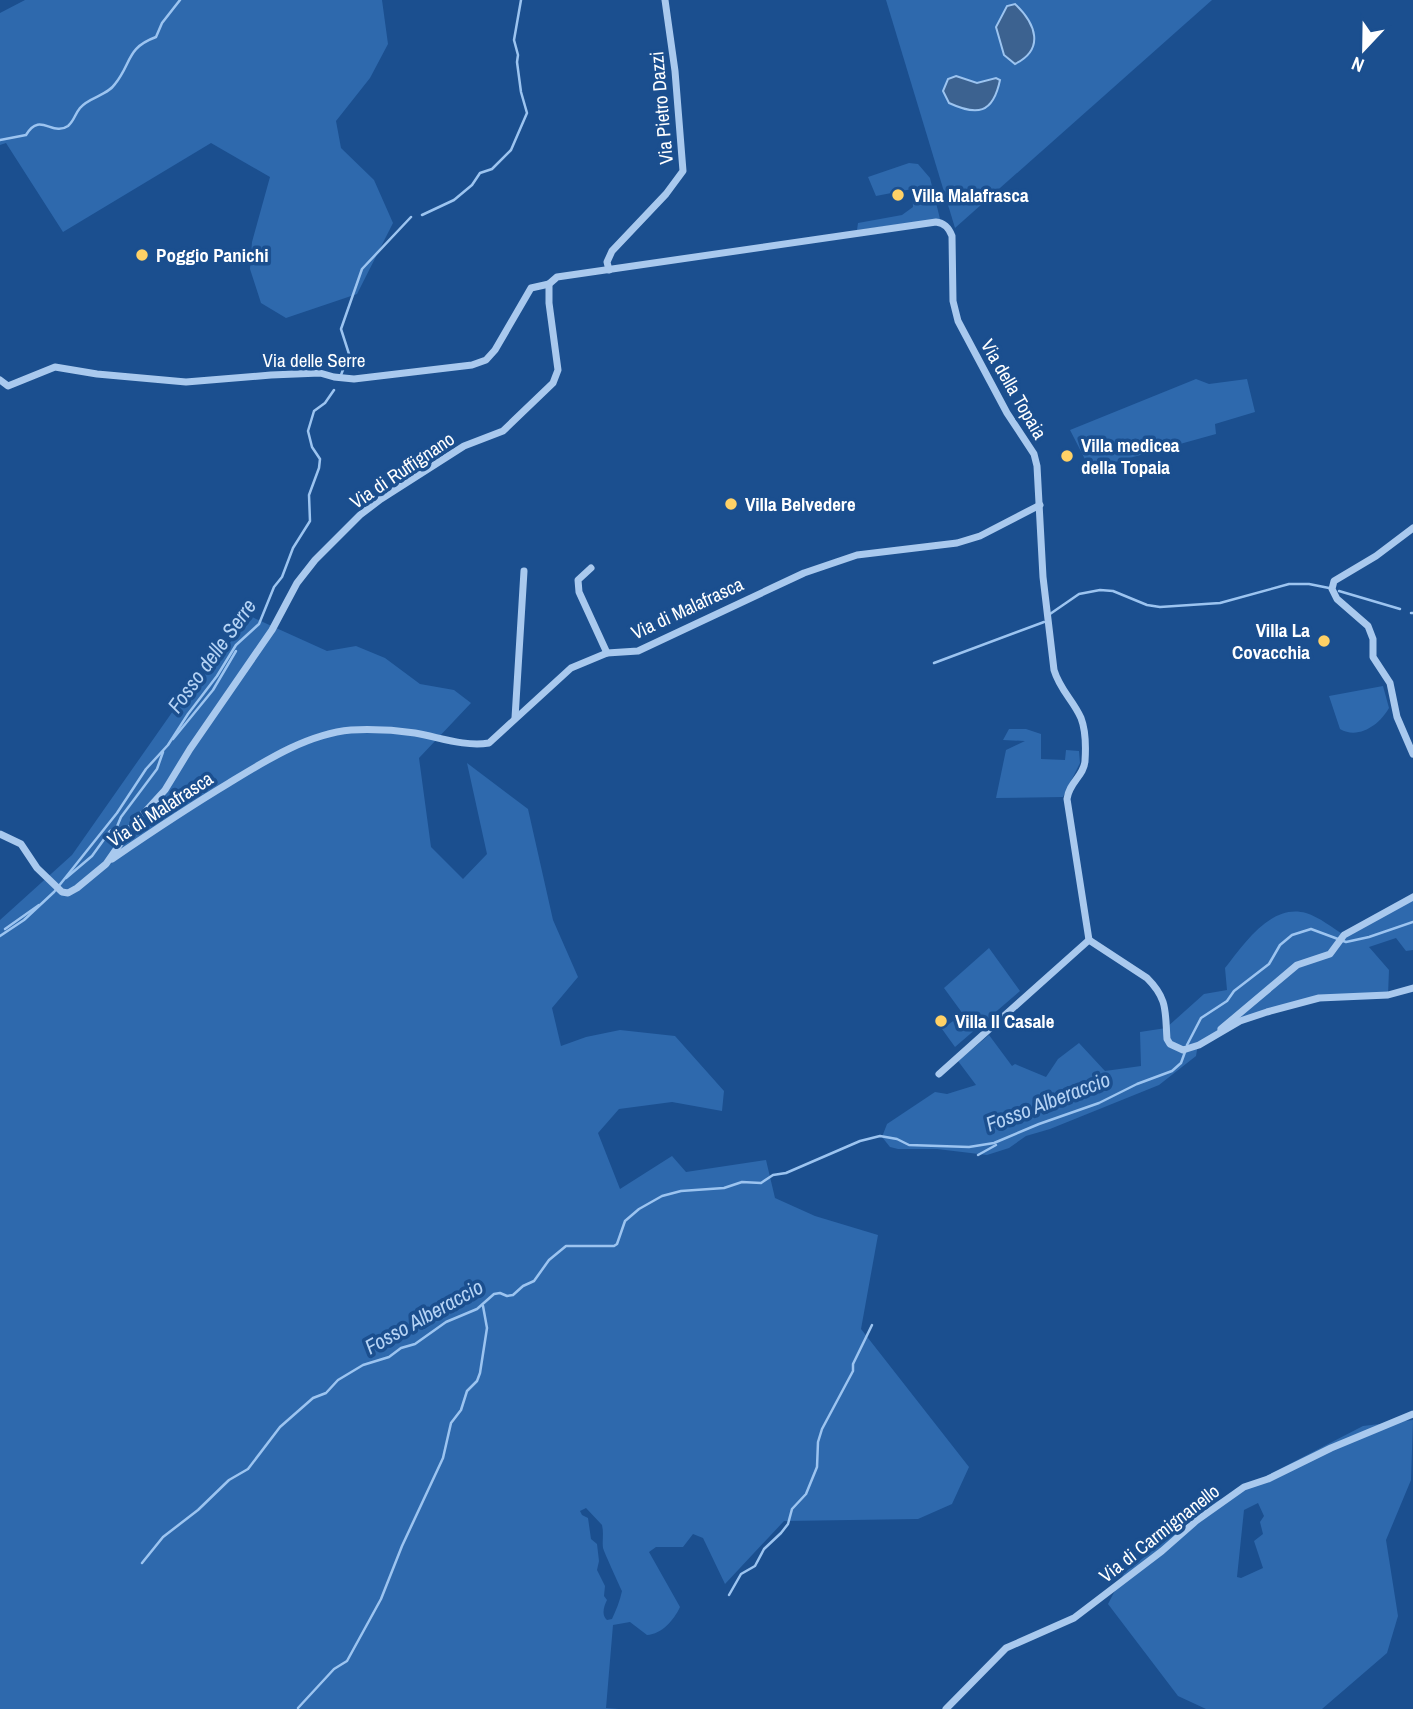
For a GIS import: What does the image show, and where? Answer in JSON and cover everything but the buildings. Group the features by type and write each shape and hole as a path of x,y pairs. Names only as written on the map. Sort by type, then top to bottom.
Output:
{"street":[{"name":"Via Pietro Dazzi","path":"609,270 607,262 612,251 666,194 683,171 675,71 665,0"},
{"name":"Via della Topaia","path":"609,270 936,222 943,223 949,229 952,236 953,301 958,321 1007,413 1034,454 1040,505 1043,577 1054,670 1058,685 1080,716 1086,734 1085,765 1068,789 1067,799 1089,940"},
{"path":"549,284 557,277 609,270"},
{"name":"Via delle Serre","path":"0,380 8,386 55,367 97,374 186,382 320,373 354,379 472,365 486,360 495,350 531,288 549,284"},
{"name":"Via di Ruffignano","path":"0,834 21,844 29,859 56,888 68,893 106,864 133,825 165,790 271,630 297,583 315,560 360,515 464,446 503,431 553,383 558,370 549,284"},
{"name":"Via di Malafrasca","path":"106,864 169,820 264,761 320,737 348,730 378,730 416,733 477,745 489,743 571,668 607,653 638,651 804,573 857,555 981,536 1040,505"},
{"path":"1413,528 1376,556 1334,581 1332,589 1337,599 1368,626 1373,639 1373,657 1390,683 1397,717 1413,754"},
{"path":"591,568 578,580 579,592 607,653"},
{"path":"515,718 524,570"},
{"path":"1213,1036 1233,1016 1297,965 1330,954 1338,941 1413,897"},
{"path":"939,1074 1089,940 1155,985 1165,999 1167,1039 1170,1044 1183,1050 1199,1045 1254,1016 1319,999 1388,995 1413,988"},
{"name":"Via di Carmignanello","path":"946,1709 1006,1648 1074,1618 1162,1551 1196,1521 1244,1488 1413,1414"}],"shaded area":[{"path":"25,0 382,0 388,44 370,78 336,121 341,148 374,180 393,223 357,294 286,318 261,303 250,269 252,242 270,177 211,143 63,232 6,143 0,145 0,13"},
{"path":"886,0 1212,0 955,228"},
{"path":"1015,4 1032,28 1034,44 1031,51 1015,64 1004,55 996,27 1007,6"},
{"path":"956,76 977,83 996,78 1000,80 988,106 968,110 949,103 943,91 948,79"},
{"path":"909,163 918,164 930,178 940,219 857,230 858,223 902,215 913,207 912,189 876,196 868,177"},
{"path":"1196,379 1209,384 1247,379 1255,412 1215,424 1216,434 1090,469 1070,430"},
{"path":"252,617 327,651 356,646 385,658 420,684 454,690 471,703 419,758 431,847 463,879 487,854 467,763 528,809 553,920 578,977 552,1008 561,1046 586,1037 620,1030 675,1036 724,1091 722,1111 672,1102 619,1109 598,1133 620,1189 672,1156 686,1172 766,1160 775,1198 815,1216 878,1235 861,1329 969,1467 952,1504 918,1519 784,1521 725,1584 703,1538 693,1534 683,1547 656,1547 649,1552 680,1607 667,1625 652,1634 647,1635 630,1622 613,1625 606,1708 619,1709 0,1709 0,920 72,855 180,701","holes":["586,1508 602,1525 603,1548 622,1591 612,1619 607,1620 604,1613 607,1600 604,1596 605,1586 597,1570 597,1544 591,1539 588,1518 580,1511"]},
{"path":"1383,686 1389,708 1375,725 1354,733 1340,729 1329,696"},
{"path":"1009,729 1026,729 1041,734 1041,759 1065,760 1066,750 1079,751 1080,763 1063,797 996,798 1006,750 1025,741 1003,740"},
{"path":"1413,897 1413,950 1406,951 1396,938 1369,947 1389,970 1388,995 1341,997 1267,1012 1198,1044 1196,1056 1159,1085 1026,1136 1009,1148 987,1155 937,1149 898,1149 890,1147 882,1137 887,1124 935,1092 947,1094 976,1085 958,1061 989,1035 1012,1066 1015,1064 1046,1077 1058,1059 1079,1043 1105,1071 1141,1066 1140,1032 1166,1028 1204,994 1227,990 1225,968 1250,937 1270,920 1281,914 1306,913 1344,935"},
{"path":"989,948 1020,991 955,1047 942,1029 963,1014 944,988"},
{"path":"1413,1420 1411,1480 1386,1540 1398,1616 1387,1653 1322,1709 1206,1709 1178,1696 1108,1604 1124,1573 1212,1504 1363,1426","holes":["1258,1503 1264,1516 1260,1522 1263,1534 1254,1541 1263,1568 1241,1578 1237,1577 1244,1510"]}],"waterway":[{"path":"0,140 26,135 36,125 57,129 68,126 84,104 112,88 134,51 156,37 162,23 180,0"},
{"name":"Fosso delle Serre","path":"422,215 454,200 472,185 480,173 492,169 511,150 527,113 521,92 514,40 521,0"},
{"name":"Fosso delle Serre","path":"341,375 349,354 341,329 362,269 411,217"},
{"name":"Fosso delle Serre","path":"0,936 24,920 54,892 117,813 146,769 168,745 236,645 259,624 293,548 310,521 309,495 320,459 312,447 308,431 314,411 325,403 334,390"},
{"path":"1050,614 1079,594 1100,590 1113,591 1147,605 1160,607 1220,603 1289,584 1329,588"},
{"path":"1339,591 1400,609"},
{"path":"934,663 1044,622"},
{"path":"173,739 213,690 236,651"},
{"path":"66,878 92,856 110,831 116,829 121,817 157,769 163,752"},
{"name":"Fosso delle Serre","path":"5,929 39,905"},
{"name":"Fosso Alberaccio","path":"1187,1045 1201,1018 1227,1001 1234,991 1269,964 1280,945 1292,935 1311,929 1346,942 1413,922"},
{"name":"Fosso Alberaccio","path":"142,1563 163,1537 198,1510 229,1480 248,1469 280,1427 313,1398 326,1393 338,1380 363,1365 389,1357 401,1348 415,1344 446,1322 477,1309 494,1294 513,1295 534,1281 549,1260 566,1246 614,1246 625,1221 639,1209 662,1196 681,1191 724,1188 742,1182 761,1183 773,1175 786,1173 860,1141 880,1136 897,1139 909,1145 969,1147 994,1143 1099,1103 1137,1084 1172,1071 1181,1063 1185,1052"},
{"path":"978,1155 996,1145"},
{"path":"298,1708 334,1669 347,1661 381,1599 402,1546 443,1458 451,1423 461,1410 467,1391 477,1381 480,1373 487,1328 483,1306"},
{"path":"729,1595 741,1574 755,1566 764,1549 788,1524 792,1509 806,1494 817,1467 818,1442 822,1429 853,1371 853,1364 872,1325"}],"place":[{"name":"Villa Malafrasca","path":"898,195"},
{"name":"Poggio Panichi","path":"142,255"},
{"name":"Villa medicea della Topaia","path":"1067,456"},
{"name":"Villa Belvedere","path":"731,504"},
{"name":"Villa La Covacchia","path":"1324,641"},
{"name":"Villa Il Casale","path":"941,1021"}]}
